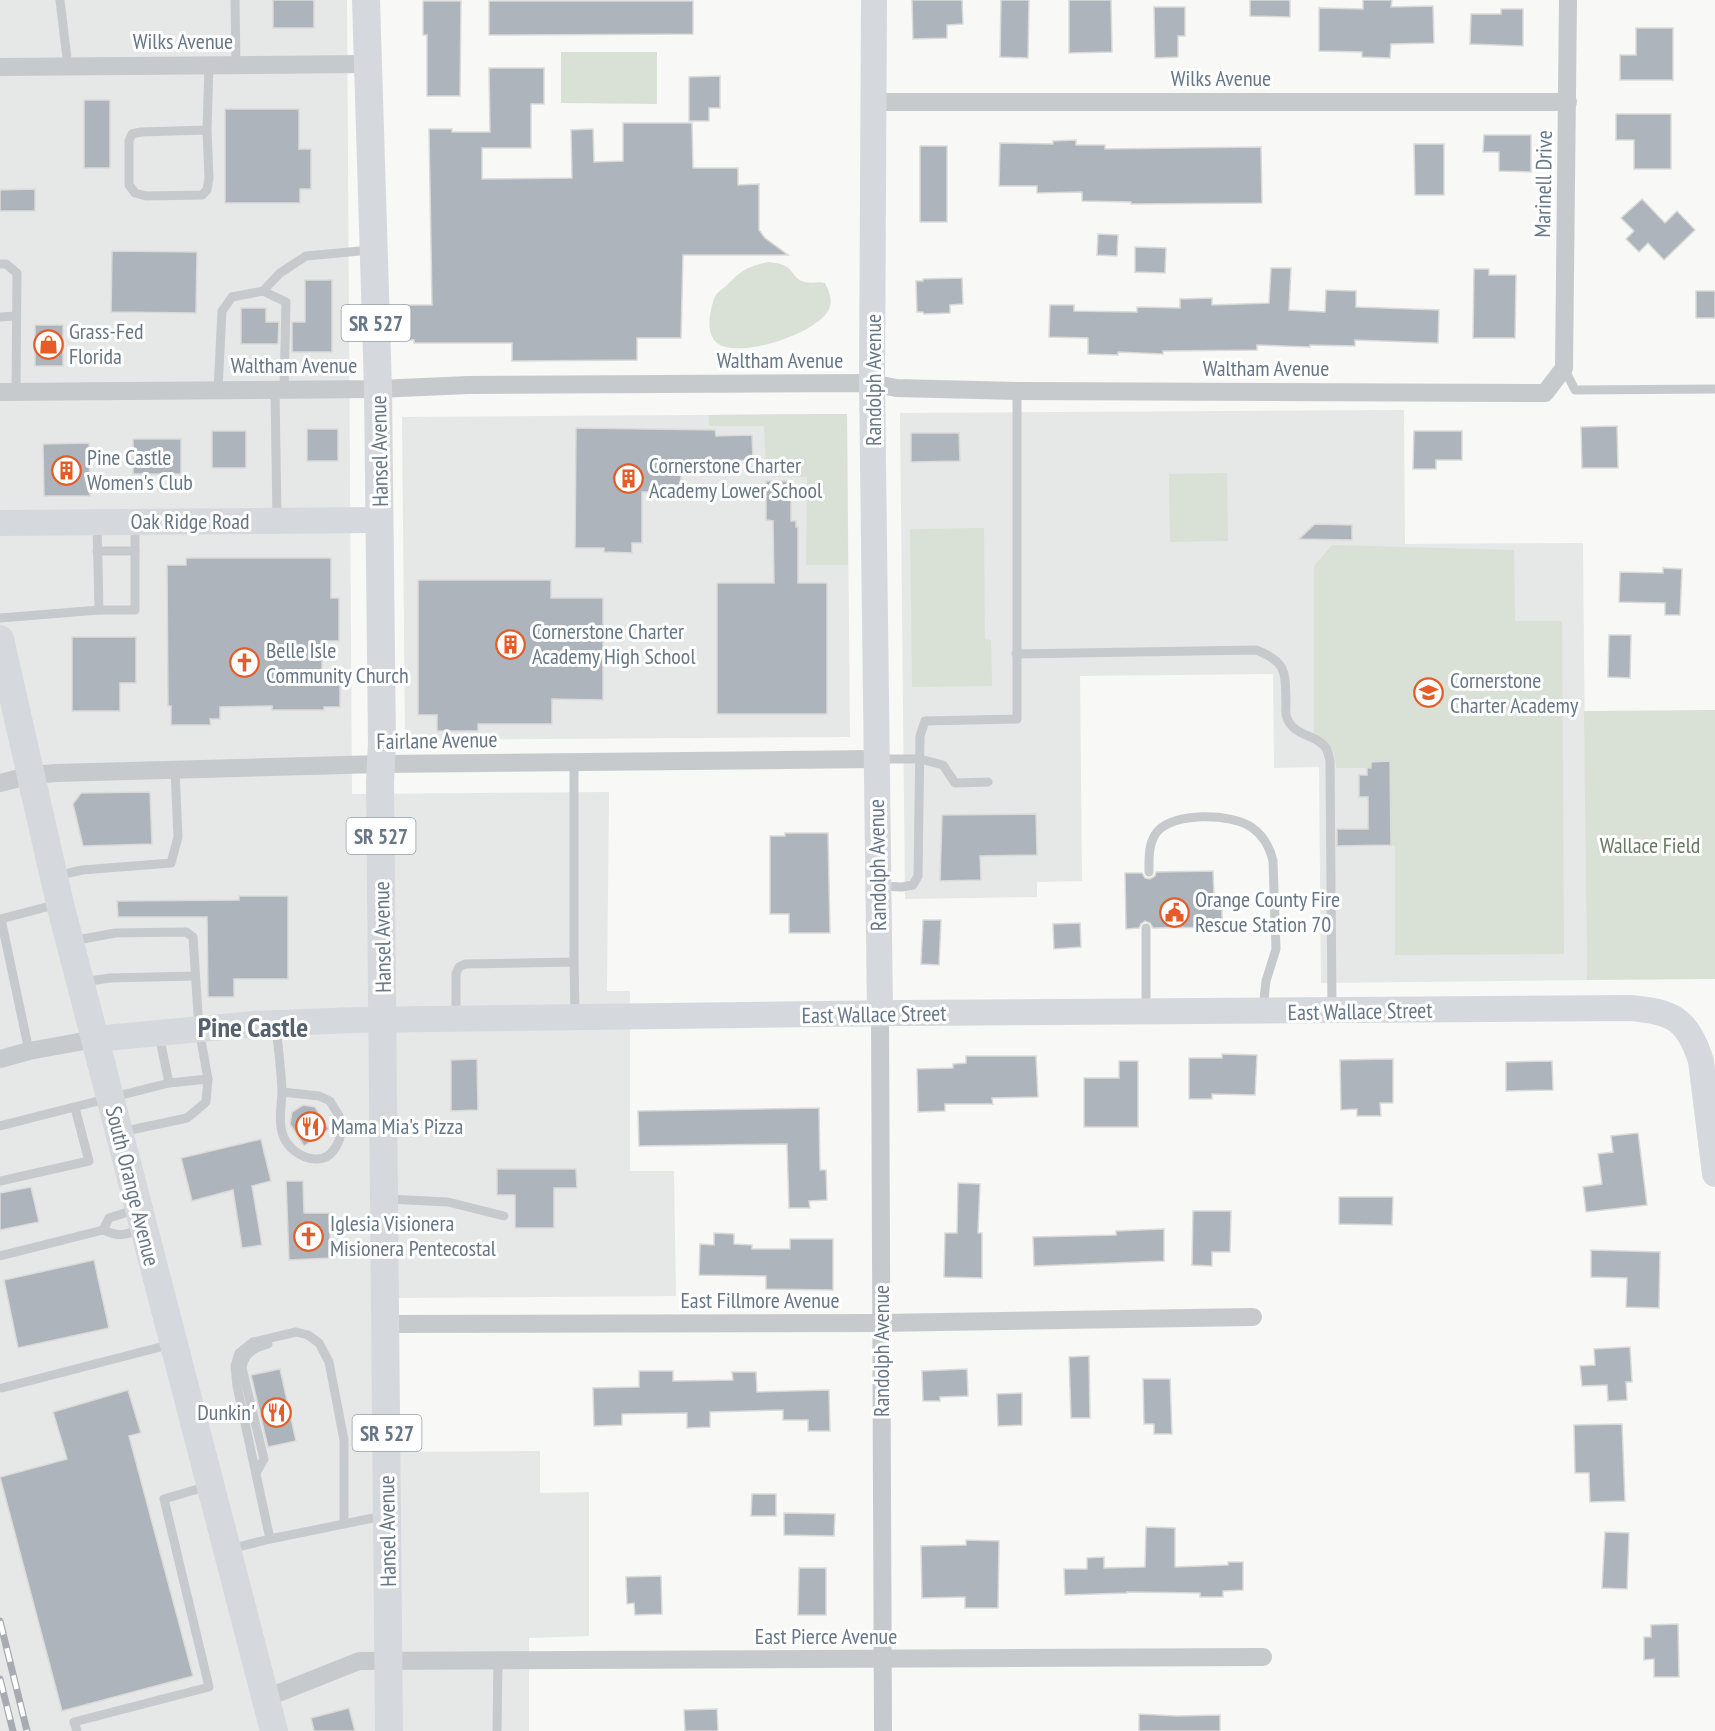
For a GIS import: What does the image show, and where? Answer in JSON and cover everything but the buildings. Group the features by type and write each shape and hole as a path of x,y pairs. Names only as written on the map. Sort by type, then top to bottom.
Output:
{"main road":[{"name":"Hansel Avenue","path":"366,0 380,520 382,742 380,764 389,1731"},
{"name":"South Orange Avenue","path":"0,639 6,691 31,775 60,904 274,1731"}],"street":[{"name":"Randolph Avenue","path":"874,0 872,383 880,1013 883,1731"},
{"name":"Marinell Drive","path":"1564,369 1568,0"},
{"name":"Wilks Avenue","path":"0,67 367,64"},
{"name":"Wilks Avenue","path":"873,102 1568,102"},
{"name":"Waltham Avenue","path":"8,392 378,389 468,385 872,383 896,388 1017,391 1545,393 1564,369"},
{"name":"Oak Ridge Road","path":"0,523 380,520"},
{"name":"Fairlane Avenue","path":"0,783 31,775 380,764 876,759"},
{"name":"East Wallace Street","path":"95,1039 276,1023 382,1019 880,1013 1629,1008 1654,1010 1673,1018 1688,1029 1696,1044 1701,1061 1715,1174"},
{"path":"0,1059 28,1051 95,1039"},
{"name":"East Fillmore Avenue","path":"386,1324 880,1323 1253,1317"},
{"name":"East Pierce Avenue","path":"266,1698 359,1661 1263,1657"}],"lane":[{"path":"60,0 68,66"},
{"path":"235,0 236,65"},
{"path":"207,130 132,134 129,141 129,185 135,192 146,196 202,195 207,190 209,178 207,130 209,65"},
{"path":"218,390 222,311 232,297 263,291 280,273 306,256 373,250"},
{"path":"0,264 6,264 17,273 16,316 8,392"},
{"path":"263,291 286,302 280,389 277,521"},
{"path":"0,317 16,316"},
{"path":"1564,369 1575,390 1715,389"},
{"path":"878,886 913,885 918,876 920,736 925,721 1017,719 1017,391"},
{"path":"97,522 99,610"},
{"path":"0,618 99,610 135,610 135,522"},
{"path":"97,551 135,551"},
{"path":"1016,654 1256,650 1272,656 1281,664 1285,673 1286,716 1292,727 1305,736 1319,741 1326,748 1330,761 1332,1011"},
{"path":"876,759 920,759 943,765 955,783 988,783"},
{"path":"574,762 575,1017"},
{"path":"54,876 82,870 171,863 178,837 175,770"},
{"path":"1149,872 1152,841 1158,831 1166,825 1183,819 1203,817 1238,821 1251,826 1266,843 1273,861 1276,949 1266,981 1263,1012"},
{"path":"28,1051 1,919 60,904"},
{"path":"1146,928 1146,1012"},
{"path":"70,941 115,933 186,932 193,937 199,1029 208,1079 206,1102 187,1118 119,1132"},
{"path":"456,1018 456,974 459,967 465,964 574,962"},
{"path":"80,982 110,978 195,976"},
{"path":"276,1023 282,1092 281,1132 288,1146 300,1154 316,1160 326,1157 336,1148 340,1138 341,1121 330,1101 319,1096 282,1092"},
{"path":"159,1033 169,1083"},
{"path":"0,1126 169,1083 208,1079"},
{"path":"0,1181 89,1161 75,1108"},
{"path":"384,1199 448,1202 504,1216"},
{"path":"0,1256 103,1230 117,1236 125,1235 136,1231 141,1218 128,1212 119,1214 109,1218 103,1230"},
{"path":"270,1539 237,1386 235,1366 239,1353 253,1342 270,1337 296,1332 308,1335 319,1343 329,1362 344,1440 344,1523"},
{"path":"2,1388 174,1344"},
{"path":"77,1731 74,1722 209,1687 164,1499 211,1486"},
{"path":"227,1550 387,1515"},
{"path":"497,1731 498,1661"}],"shaded area":[{"path":"0,0 347,0 352,794 609,792 607,991 630,991 630,1171 674,1171 676,1296 387,1298 388,1452 540,1451 540,1493 589,1492 589,1636 529,1638 529,1731 0,1731"},
{"name":"Cornerstone Charter Academy","path":"1404,410 1405,544 1583,543 1587,980 1321,983 1319,767 1274,768 1273,674 1080,676 1082,881 1037,882 1037,897 905,899 900,413"},
{"path":"847,414 850,737 405,740 402,417"}],"green space":[{"path":"561,52 657,52 657,104 561,103"},
{"path":"768,262 785,266 802,281 825,283 831,299 829,309 810,327 777,341 742,348 727,347 717,343 713,339 710,328 711,310 716,295 745,270"},
{"path":"847,414 848,565 806,565 807,477 775,476 766,468 764,426 709,426 709,415"},
{"path":"1227,473 1228,541 1170,542 1169,474"},
{"path":"984,528 985,639 991,640 992,686 912,687 910,529"},
{"path":"1332,545 1514,550 1515,621 1562,621 1564,954 1395,955 1395,846 1391,845 1390,762 1371,762 1371,768 1336,768 1331,747 1324,739 1314,734 1314,566"},
{"name":"Wallace Field","path":"1715,710 1715,979 1587,980 1584,711"}],"railway":[{"path":"0,1621 27,1731"},
{"path":"0,1679 13,1731"}],"place":[{"name":"Grass-Fed Florida","path":"48,344"},
{"name":"Pine Castle Women's Club","path":"66,470"},
{"name":"Cornerstone Charter Academy Lower School","path":"628,478"},
{"name":"Cornerstone Charter Academy High School","path":"511,644"},
{"name":"Belle Isle Community Church","path":"245,663"},
{"name":"Cornerstone Charter Academy","path":"1429,693"},
{"name":"Orange County Fire Rescue Station 70","path":"1174,912"},
{"name":"Mama Mia's Pizza","path":"310,1126"},
{"name":"Iglesia Visionera Misionera Pentecostal","path":"309,1236"},
{"name":"Dunkin'","path":"276,1412"}],"district":[{"name":"Pine Castle","path":"253,1026"}]}
